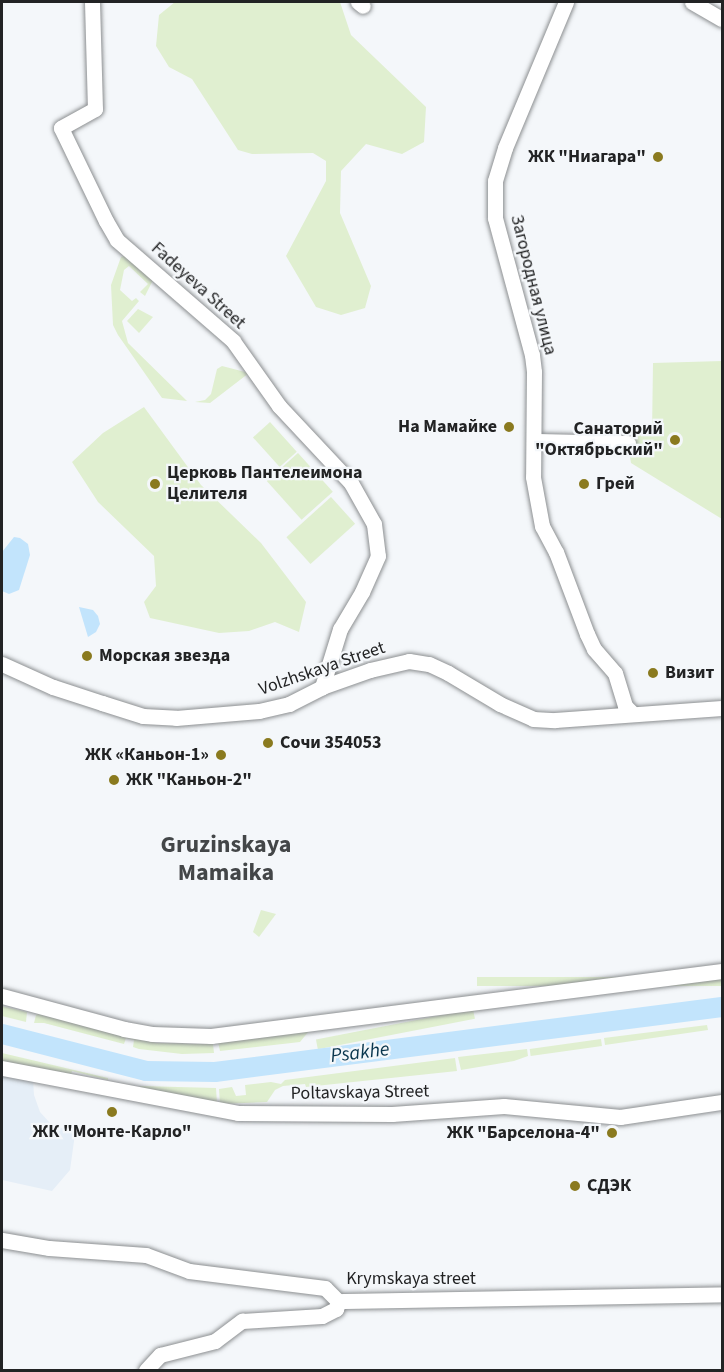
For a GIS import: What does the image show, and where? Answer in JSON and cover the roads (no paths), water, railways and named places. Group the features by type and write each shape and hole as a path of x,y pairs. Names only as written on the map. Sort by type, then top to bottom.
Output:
{"street":[{"name":"Fadeyeva Street","path":"92,2 95,109 61,128 106,221 117,240 233,342 279,406 351,483 374,524 378,556 362,592 340,629 322,687"},
{"name":"Загородная улица","path":"566,2 557,28 526,94 495,181 495,218 534,372 533,477 542,526 556,552 594,649 615,673 621,686 625,706 631,712"},
{"path":"692,2 717,16 723,28"},
{"path":"534,441 628,443"},
{"name":"Volzhskaya Street","path":"2,664 53,687 143,716 176,718 259,711 289,704 322,687 370,670 409,660 429,664 448,673 500,704 533,719 555,720 631,712 723,708"},
{"path":"2,996 124,1029 152,1034 211,1036 723,970"},
{"name":"Poltavskaya Street","path":"2,1068 238,1113 392,1114 504,1106 620,1117 723,1102"},
{"name":"Krymskaya street","path":"2,1240 49,1248 146,1255 197,1273 325,1288 330,1290 338,1301 723,1294"},
{"path":"146,1371 160,1355 215,1341 242,1321 322,1316 336,1309 338,1301"}],"water":[{"path":"14,537 28,544 30,555 19,590 9,594 2,591 2,552"},
{"path":"79,607 93,610 98,616 100,624 96,632 88,637"}],"waterway":[{"name":"Psakhe","path":"2,1034 146,1071 215,1072 722,1007"}],"place":[{"name":"ЖК \"Ниагара\"","path":"658,157"},
{"name":"На Мамайке","path":"509,427"},
{"name":"Санаторий \"Октябрьский\"","path":"675,440"},
{"name":"Церковь Пантелеимона Целителя","path":"155,484"},
{"name":"Грей","path":"584,484"},
{"name":"Морская звезда","path":"87,656"},
{"name":"Визит","path":"653,673"},
{"name":"Сочи 354053","path":"268,743"},
{"name":"ЖК «Каньон-1»","path":"221,755"},
{"name":"ЖК \"Каньон-2\"","path":"114,780"},
{"name":"ЖК \"Монте-Карло\"","path":"112,1112"},
{"name":"ЖК \"Барселона-4\"","path":"612,1133"},
{"name":"СДЭК","path":"575,1186"}],"district":[{"name":"Gruzinskaya Mamaika","path":"226,859"}]}
